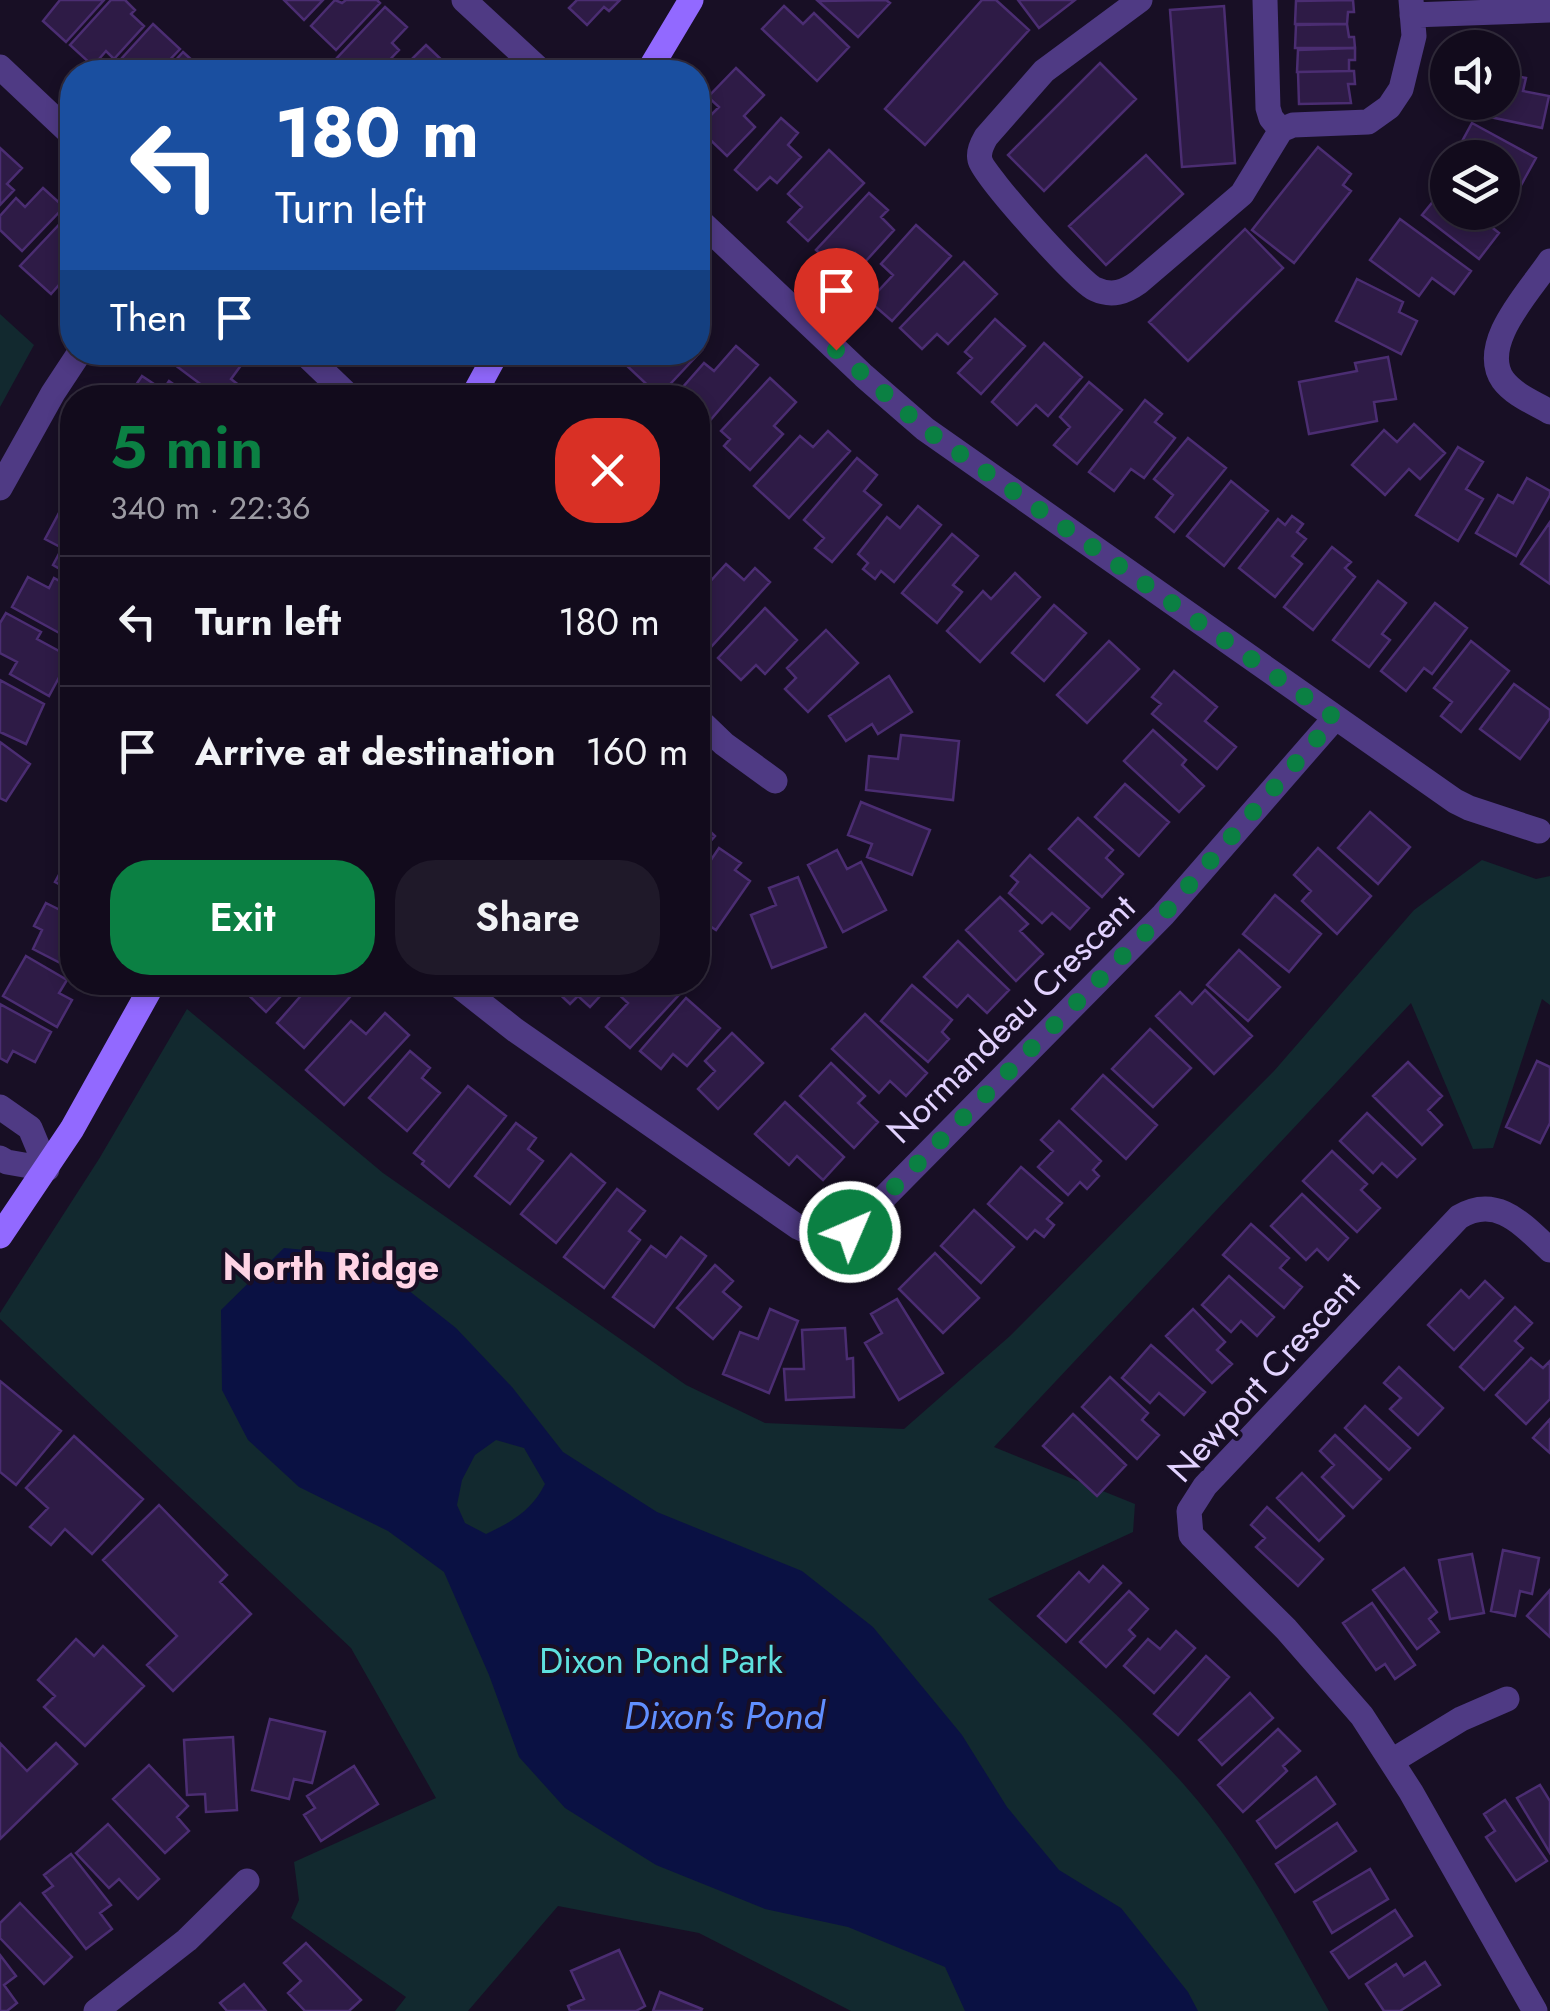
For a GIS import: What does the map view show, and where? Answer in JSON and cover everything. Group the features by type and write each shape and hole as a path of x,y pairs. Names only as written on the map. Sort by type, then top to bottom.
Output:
{"street":[{"path":"464,0 529,60"},
{"path":"655,60 691,0"},
{"path":"1140,0 1044,71 980,148 980,159 993,181 1082,281 1091,288 1115,293 1139,282 1242,194 1282,130 1293,125 1368,122 1389,108 1400,90 1414,36 1412,7 1550,10"},
{"path":"1265,0 1268,108 1282,130"},
{"path":"0,67 60,124"},
{"path":"710,230 925,429 1468,808 1539,831"},
{"path":"1550,261 1502,333 1495,354 1497,367 1510,387 1550,412"},
{"path":"0,488 72,365"},
{"path":"317,365 337,385"},
{"name":"Normandeau Crescent","path":"470,995 514,1030 798,1226 818,1238 834,1240 850,1232 1163,915 1335,718"},
{"path":"710,731 774,781"},
{"path":"0,1236 47,1169 147,995"},
{"path":"0,1108 30,1128 47,1169"},
{"path":"0,1158 47,1169"},
{"name":"Newport Crescent","path":"1536,2011 1362,1716 1307,1652 1197,1544 1191,1534 1189,1511 1205,1486 1459,1217 1477,1208 1502,1210 1550,1250"},
{"path":"1392,1761 1461,1719 1508,1699"},
{"path":"96,2011 200,1929 247,1881"}],"green space":[{"path":"0,314 34,345 0,407"},
{"name":"Dixon Pond Park","path":"1482,860 1536,879 1550,876 1550,1005 1542,999 1493,1148 1473,1149 1411,1003 994,1447 1135,1504 1133,1532 988,1599 1139,1737 1207,1812 1263,1895 1329,2011 851,2011 699,1933 558,1906 468,2011 395,2011 406,1997 291,1918 299,1900 294,1862 436,1798 351,1648 0,1319 0,1313 99,1159 187,1009 383,1173 686,1385 765,1423 904,1429 1010,1336 1274,1071 1414,910"}],"water":[{"name":"Dixon's Pond","path":"284,1248 338,1253 379,1267 456,1328 512,1387 563,1452 657,1512 802,1571 873,1627 962,1735 1007,1807 1059,1870 1121,1908 1188,1992 1198,2011 965,2011 945,1967 848,1927 765,1909 656,1865 565,1808 519,1757 489,1675 444,1572 388,1531 299,1487 248,1440 222,1390 221,1310","holes":["496,1440 524,1448 545,1484 534,1501 513,1520 486,1534 465,1523 457,1505 462,1480 475,1455"]}],"building":[{"path":"60,0 104,0 66,42 43,21"},
{"path":"111,0 125,0 135,10 131,14 144,26 114,59 106,51 98,60 86,60 70,45"},
{"path":"284,0 323,0 304,20"},
{"path":"335,0 380,3 336,50 311,26"},
{"path":"577,0 620,0 609,11 604,7 587,25 569,8"},
{"path":"982,0 996,0 1029,30 925,145 885,109"},
{"path":"1018,0 1075,0 1039,28"},
{"path":"1353,0 1354,12 1348,12 1347,24 1295,24 1296,1"},
{"path":"818,1 890,3 858,37"},
{"path":"784,6 803,24 814,13 849,47 817,81 762,29"},
{"path":"1224,6 1235,163 1182,167 1170,10"},
{"path":"385,7 407,27 392,43 399,50 389,60 336,59"},
{"path":"153,24 180,49 169,60 122,58"},
{"path":"1347,24 1355,48 1295,48 1296,25"},
{"path":"426,45 442,60 411,60"},
{"path":"1355,48 1355,60 1349,60 1349,71 1297,72 1298,50"},
{"path":"183,52 192,60 176,60"},
{"path":"1100,63 1136,99 1044,191 1008,155"},
{"path":"736,68 764,95 744,116 755,127 727,156 710,140 710,116 719,107 710,95"},
{"path":"1354,71 1355,84 1348,84 1351,103 1299,104 1298,72"},
{"path":"1520,77 1526,78 1523,91 1549,96 1542,128 1504,120 1520,120"},
{"path":"781,118 798,133 788,145 801,157 777,183 770,177 757,190 735,170"},
{"path":"1472,123 1503,140 1463,140"},
{"path":"1318,147 1351,174 1343,185 1351,191 1294,263 1252,230"},
{"path":"0,148 22,168 7,184 14,190 0,205"},
{"path":"1520,149 1536,158 1520,187"},
{"path":"829,150 864,183 808,241 788,222 802,207 788,194"},
{"path":"1146,155 1183,194 1106,265 1069,226"},
{"path":"43,188 60,203 60,211 22,251 0,230 0,216 16,198 25,207"},
{"path":"869,193 888,210 881,217 894,230 865,262 855,253 838,270 816,250"},
{"path":"1430,205 1430,221 1422,215"},
{"path":"1400,219 1471,271 1454,294 1432,278 1419,296 1370,260"},
{"path":"60,224 60,284 51,294 20,266"},
{"path":"916,225 951,256 892,321 869,301 893,275 881,264"},
{"path":"1245,229 1283,268 1188,361 1149,322"},
{"path":"1441,230 1495,230 1499,233 1479,259"},
{"path":"964,262 997,294 948,344 937,334 922,349 900,328"},
{"path":"1357,279 1403,302 1399,312 1417,321 1401,354 1336,321"},
{"path":"995,319 1025,346 981,394 958,373 972,358 965,352"},
{"path":"1044,343 1082,377 1048,416 1036,405 1017,425 992,402"},
{"path":"736,346 758,365 710,421 710,385 685,385 702,365 714,371"},
{"path":"1388,357 1396,399 1374,402 1377,421 1309,434 1299,382 1357,371 1355,363"},
{"path":"175,365 241,365 231,379 239,385 202,385"},
{"path":"626,365 688,365 669,385 647,385"},
{"path":"142,376 156,385 136,385"},
{"path":"770,378 796,402 774,426 783,434 750,470 724,446 730,439 721,431"},
{"path":"1089,382 1122,410 1077,464 1054,445 1070,427 1060,417"},
{"path":"1145,400 1162,414 1155,422 1175,438 1144,478 1131,469 1114,491 1089,472"},
{"path":"1414,424 1445,453 1420,479 1409,469 1385,495 1352,465 1384,430 1397,442"},
{"path":"828,431 850,451 789,518 754,486 800,436 813,447"},
{"path":"1188,438 1226,468 1174,532 1156,517 1173,495 1154,479"},
{"path":"1458,447 1483,462 1466,489 1483,499 1458,541 1416,515"},
{"path":"857,458 877,475 864,491 881,505 832,562 815,548 824,538 804,520"},
{"path":"1527,478 1550,491 1550,495 1516,556 1476,533 1498,495 1513,503"},
{"path":"1231,481 1268,511 1224,566 1187,536"},
{"path":"918,506 941,525 894,582 881,571 875,579 863,569 868,563 858,554 887,517 900,528"},
{"path":"60,511 60,547 45,539"},
{"path":"1292,516 1303,524 1297,532 1306,539 1292,556 1302,564 1275,597 1239,568 1278,519 1285,525"},
{"path":"1550,522 1550,584 1521,564"},
{"path":"952,534 978,556 953,585 962,592 937,623 902,593"},
{"path":"1332,547 1351,562 1345,568 1355,577 1313,630 1284,607"},
{"path":"726,564 744,580 755,568 770,582 711,647 710,646 710,582"},
{"path":"1015,573 1040,597 980,662 947,631 983,591 991,599"},
{"path":"28,577 49,588 54,578 60,581 60,633 12,607"},
{"path":"1378,581 1406,603 1382,634 1390,640 1369,667 1333,640"},
{"path":"1435,603 1467,628 1432,674 1424,668 1406,691 1381,671"},
{"path":"1054,605 1086,633 1044,681 1012,653"},
{"path":"765,608 797,640 765,674 756,665 741,680 718,658"},
{"path":"6,613 41,632 37,639 60,652 60,676 49,696 10,674 17,662 0,653 0,623"},
{"path":"826,630 858,663 808,712 785,689 796,678 787,668"},
{"path":"1109,641 1139,669 1087,723 1057,695"},
{"path":"1471,641 1509,671 1461,732 1441,716 1452,702 1434,688"},
{"path":"1174,671 1217,707 1205,721 1236,747 1217,769 1152,714 1161,704 1152,697"},
{"path":"889,676 912,712 878,734 872,724 846,741 829,716"},
{"path":"0,680 44,704 26,744 0,732"},
{"path":"1514,684 1550,710 1550,718 1520,759 1480,729"},
{"path":"1153,730 1186,760 1182,765 1204,786 1179,812 1124,761"},
{"path":"901,735 959,741 953,800 866,790 869,756 898,759"},
{"path":"0,742 30,764 6,801 0,798"},
{"path":"1125,784 1169,822 1139,856 1095,817"},
{"path":"861,802 930,830 912,875 867,857 872,844 848,835"},
{"path":"1370,812 1410,847 1378,884 1338,848"},
{"path":"1078,818 1113,850 1106,858 1123,874 1102,897 1049,849"},
{"path":"719,848 741,863 735,870 750,881 716,930 710,926 710,861"},
{"path":"1318,848 1371,896 1337,934 1302,901 1311,891 1294,875"},
{"path":"837,850 847,869 861,862 886,910 843,932 808,865"},
{"path":"1030,855 1089,908 1070,929 1052,913 1042,923 1009,893 1018,882 1011,876"},
{"path":"798,877 826,947 772,968 751,915 776,905 769,888"},
{"path":"1275,895 1321,934 1289,972 1243,934"},
{"path":"1000,897 1028,924 1020,931 1043,954 1016,981 966,930"},
{"path":"46,903 60,910 60,963 33,949 42,930 34,926"},
{"path":"958,941 1009,990 987,1013 968,995 957,1007 924,977"},
{"path":"1239,950 1280,987 1248,1021 1207,985"},
{"path":"26,956 60,976 59,993 72,1000 57,1027 3,996"},
{"path":"912,985 952,1020 942,1032 949,1039 928,1062 881,1021"},
{"path":"1205,990 1252,1036 1214,1074 1156,1016 1180,992 1192,1004"},
{"path":"248,995 282,995 266,1012"},
{"path":"302,995 352,995 304,1048 277,1023"},
{"path":"560,995 601,995 590,1007 578,996 570,1004"},
{"path":"619,995 679,995 630,1048 606,1027 628,1003"},
{"path":"686,998 720,1028 687,1066 673,1054 661,1069 640,1051"},
{"path":"0,1004 51,1032 35,1062 13,1051 7,1062 0,1058"},
{"path":"385,1013 409,1035 344,1105 306,1070 351,1021 366,1034"},
{"path":"865,1014 927,1073 906,1096 890,1081 879,1093 832,1049"},
{"path":"1150,1029 1191,1068 1153,1107 1112,1069"},
{"path":"732,1033 763,1063 718,1109 698,1089 715,1071 705,1061"},
{"path":"410,1051 430,1068 422,1078 440,1093 407,1131 369,1098"},
{"path":"1537,1061 1550,1067 1550,1123 1540,1143 1506,1127"},
{"path":"1408,1062 1442,1096 1428,1110 1442,1125 1422,1145 1373,1096"},
{"path":"831,1063 865,1096 858,1103 878,1122 854,1148 800,1096"},
{"path":"1103,1075 1157,1125 1126,1159 1072,1109"},
{"path":"468,1086 506,1116 449,1187 414,1153"},
{"path":"785,1102 844,1157 823,1180 797,1156 789,1165 755,1134"},
{"path":"1367,1113 1415,1159 1397,1177 1382,1163 1373,1173 1340,1141"},
{"path":"1059,1121 1101,1161 1093,1170 1099,1176 1087,1189 1080,1182 1068,1195 1038,1167 1053,1151 1041,1140"},
{"path":"516,1123 536,1138 528,1149 543,1161 510,1204 475,1176"},
{"path":"1332,1151 1367,1184 1361,1190 1380,1208 1357,1232 1303,1181"},
{"path":"571,1154 605,1183 556,1243 521,1214"},
{"path":"1021,1167 1062,1203 1047,1219 1054,1225 1044,1237 1035,1230 1027,1239 988,1204"},
{"path":"617,1189 645,1211 629,1231 640,1240 604,1288 564,1257"},
{"path":"1302,1194 1348,1238 1328,1260 1317,1249 1306,1260 1271,1226"},
{"path":"974,1210 1014,1247 981,1283 941,1246"},
{"path":"1251,1224 1289,1258 1280,1268 1302,1287 1284,1308 1223,1255"},
{"path":"681,1237 706,1256 654,1327 613,1297 651,1246 666,1257"},
{"path":"935,1253 979,1298 943,1333 899,1289"},
{"path":"715,1265 733,1281 723,1292 741,1307 713,1339 677,1308"},
{"path":"1229,1276 1274,1317 1257,1336 1241,1321 1231,1332 1202,1305"},
{"path":"1485,1281 1503,1298 1454,1350 1428,1325 1461,1290 1469,1298"},
{"path":"897,1299 943,1373 899,1400 865,1343 882,1333 871,1314"},
{"path":"1515,1307 1532,1323 1515,1341 1523,1348 1484,1390 1460,1367"},
{"path":"770,1309 798,1321 769,1393 723,1374 740,1332 758,1339"},
{"path":"1193,1309 1225,1342 1217,1350 1232,1364 1212,1383 1166,1336"},
{"path":"845,1328 847,1359 853,1358 854,1397 786,1400 784,1369 804,1369 802,1330"},
{"path":"1151,1345 1205,1392 1184,1415 1159,1393 1150,1403 1122,1378"},
{"path":"1531,1358 1543,1368 1550,1361 1550,1399 1526,1424 1496,1395"},
{"path":"1399,1367 1443,1408 1418,1435 1390,1409 1401,1398 1384,1383"},
{"path":"1110,1377 1148,1413 1142,1420 1159,1435 1137,1459 1082,1407"},
{"path":"0,1381 61,1431 16,1485 0,1472"},
{"path":"1365,1406 1410,1448 1389,1470 1345,1428"},
{"path":"1073,1414 1126,1465 1097,1496 1043,1446"},
{"path":"1550,1419 1550,1453 1533,1438"},
{"path":"1335,1435 1381,1479 1353,1508 1322,1477 1334,1465 1320,1451"},
{"path":"74,1436 143,1499 92,1554 65,1529 51,1545 30,1527 48,1508 26,1488"},
{"path":"1302,1473 1344,1516 1319,1541 1277,1498"},
{"path":"159,1505 227,1575 220,1582 251,1614 173,1691 147,1665 177,1636 103,1560"},
{"path":"1267,1507 1323,1559 1298,1586 1256,1547 1265,1538 1251,1525"},
{"path":"1503,1550 1539,1558 1532,1594 1520,1591 1515,1616 1491,1611"},
{"path":"1472,1554 1484,1613 1450,1619 1439,1560"},
{"path":"1103,1566 1121,1583 1066,1642 1038,1616 1079,1572 1089,1582"},
{"path":"1404,1568 1437,1612 1429,1619 1439,1632 1417,1649 1373,1590"},
{"path":"1550,1590 1550,1637 1527,1616"},
{"path":"1129,1591 1148,1609 1129,1630 1135,1636 1106,1667 1080,1642"},
{"path":"1372,1603 1415,1665 1395,1679 1385,1664 1376,1670 1343,1623"},
{"path":"1176,1631 1195,1648 1154,1693 1124,1666 1148,1639 1160,1649"},
{"path":"76,1639 94,1656 103,1646 144,1686 85,1746 44,1707 55,1696 38,1680"},
{"path":"1206,1656 1229,1677 1178,1735 1154,1714"},
{"path":"1250,1693 1273,1718 1222,1765 1199,1740"},
{"path":"270,1719 325,1732 312,1783 294,1779 289,1799 252,1790"},
{"path":"1278,1729 1300,1751 1283,1766 1287,1771 1243,1812 1218,1785"},
{"path":"233,1737 237,1810 206,1812 205,1794 187,1795 184,1740"},
{"path":"0,1743 27,1771 56,1743 77,1764 0,1839"},
{"path":"149,1765 188,1806 177,1817 189,1831 165,1853 113,1799"},
{"path":"354,1766 378,1804 321,1841 304,1815 315,1808 307,1796"},
{"path":"1316,1777 1335,1804 1276,1848 1257,1821"},
{"path":"1540,1785 1550,1801 1550,1853 1517,1798"},
{"path":"1505,1800 1547,1861 1516,1881 1486,1837 1495,1831 1484,1814"},
{"path":"1337,1823 1356,1851 1295,1892 1276,1864"},
{"path":"108,1824 159,1879 138,1899 119,1879 109,1888 76,1853"},
{"path":"71,1854 111,1905 100,1913 112,1929 86,1949 43,1893 53,1886 44,1875"},
{"path":"1370,1869 1388,1899 1332,1933 1314,1902"},
{"path":"20,1903 72,1957 44,1984 0,1938 0,1923"},
{"path":"1395,1910 1412,1936 1349,1978 1331,1952"},
{"path":"306,1943 361,2000 349,2011 305,2011 288,1993 301,1981 284,1963"},
{"path":"619,1950 645,2006 636,2011 570,2011 568,2006 584,1999 571,1971"},
{"path":"0,1955 16,1976 4,1985 17,2003 7,2011 0,2011"},
{"path":"1425,1962 1440,1985 1400,2011 1384,2011 1366,1984 1396,1964 1404,1976"},
{"path":"244,1984 266,2011 227,2011 220,2003"},
{"path":"660,1992 702,2009 653,2011"}],"district":[{"name":"North Ridge","path":"331,1267"}],"route":[{"path":"836,350 925,429 1335,718 1163,915 850,1232"}]}
